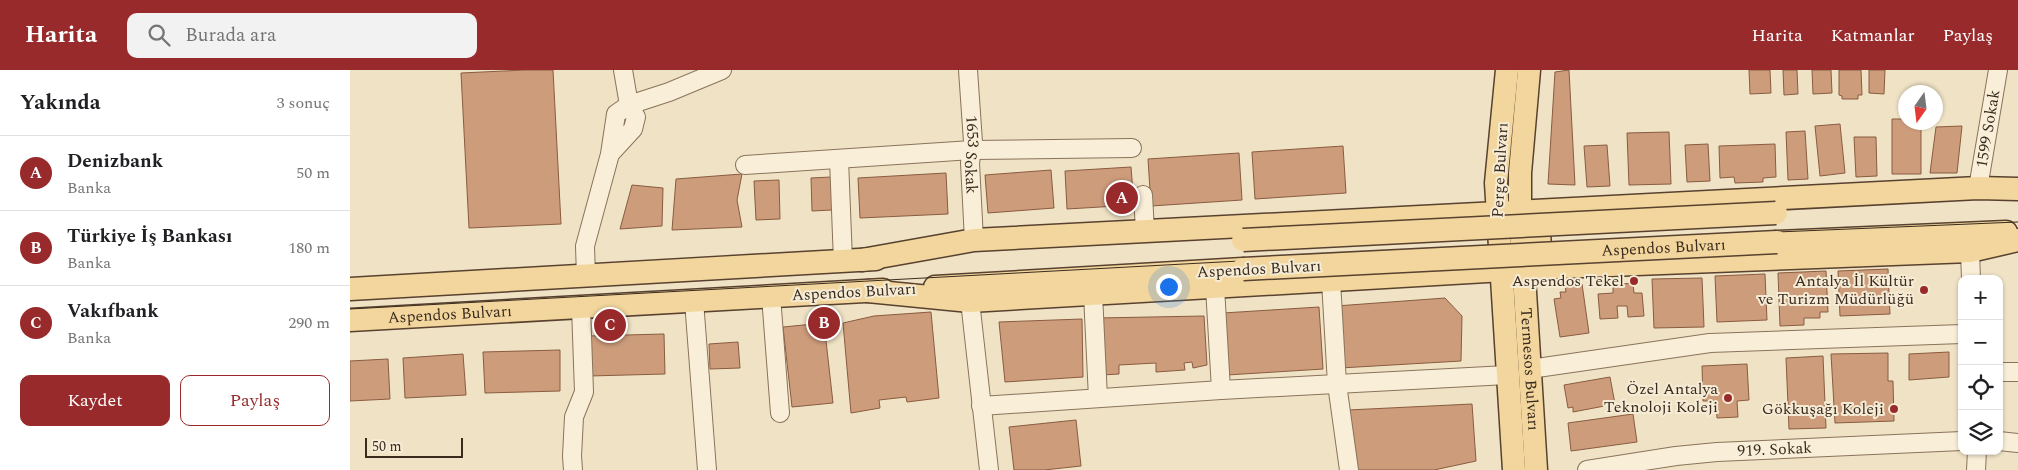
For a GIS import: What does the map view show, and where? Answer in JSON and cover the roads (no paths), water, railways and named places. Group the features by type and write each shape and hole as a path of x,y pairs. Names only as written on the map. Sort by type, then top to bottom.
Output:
{"main road":[{"name":"Perge Bulvarı","path":"1500,271 1496,183 1507,70"},
{"name":"Perge Bulvarı","path":"1524,269 1520,211 1520,173 1529,70"},
{"path":"852,260 974,240 1978,188 2018,189"},
{"name":"Aspendos Bulvarı","path":"350,289 852,260 2018,202"},
{"path":"1558,267 1544,260 1539,244 1539,229 1546,214 1559,209"},
{"path":"1460,214 1475,219 1484,234 1486,249 1481,264 1468,273"},
{"name":"Aspendos Bulvarı","path":"350,320 1243,269 1777,242 2018,232"},
{"path":"868,291 970,301 1558,267 1970,251 2018,240"},
{"name":"Termesos Bulvarı","path":"1524,269 1536,470"},
{"name":"Termesos Bulvarı","path":"1500,271 1514,470"}],"street":[{"path":"586,276 585,246 610,154 633,129 636,117 629,105 623,70"},
{"path":"629,105 669,92 722,70"},
{"name":"1653 Sokak","path":"968,70 972,106 972,150 970,164 974,240"},
{"name":"1599 Sokak","path":"1978,188 1998,70"},
{"path":"745,166 972,150 1132,148"},
{"path":"839,159 852,260"},
{"path":"1143,195 1145,231"},
{"path":"1970,251 1972,275"},
{"path":"1331,281 1337,384 1350,470"},
{"path":"1215,287 1221,390"},
{"path":"1093,294 1098,398"},
{"path":"771,296 780,413"},
{"path":"694,301 708,470"},
{"path":"970,301 989,470"},
{"path":"574,470 572,456 574,418 584,392 581,307"},
{"path":"1530,369 1710,343 1958,334"},
{"path":"2003,372 2018,372"},
{"path":"981,406 1221,390 1507,376"},
{"name":"919. Sokak","path":"1587,470 1692,454 1958,441"},
{"path":"2003,441 2018,443"},
{"path":"1976,470 1977,455"}],"tram line":[{"path":"350,309 1777,232 2018,222"}],"place":[{"name":"Denizbank","path":"1122,198"},
{"name":"Aspendos Tekel","path":"1634,281"},
{"name":"Antalya İl Kültür ve Turizm Müdürlüğü","path":"1924,290"},
{"name":"Türkiye İş Bankası","path":"824,323"},
{"name":"Vakıfbank","path":"610,325"},
{"name":"Özel Antalya Teknoloji Koleji","path":"1728,398"},
{"name":"Gökkuşağı Koleji","path":"1894,409"}]}
